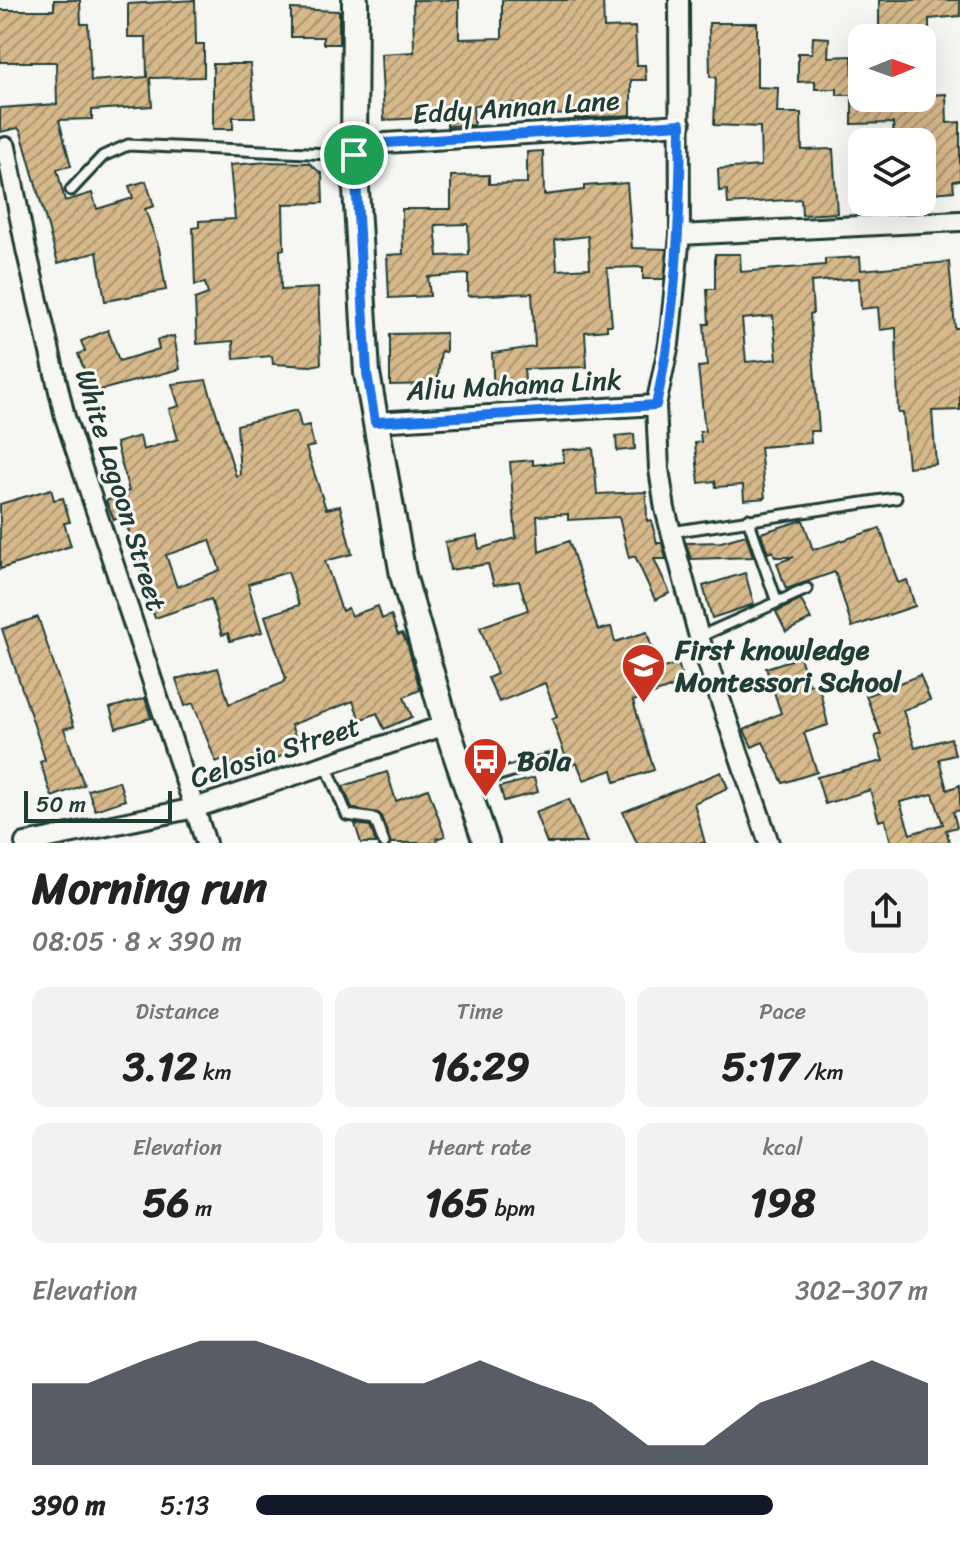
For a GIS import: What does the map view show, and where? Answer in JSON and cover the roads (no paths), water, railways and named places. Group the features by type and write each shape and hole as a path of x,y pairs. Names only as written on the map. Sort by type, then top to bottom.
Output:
{"street":[{"path":"355,0 354,150 367,373 403,575 446,725 486,843"},
{"path":"679,0 680,235 669,344 656,405 659,469 671,532 699,637 769,843"},
{"name":"Eddy Annan Lane","path":"354,150 681,124"},
{"name":"White Lagoon Street","path":"6,147 65,417 206,843"},
{"path":"680,235 960,221"},
{"name":"Aliu Mahama Link","path":"375,422 656,405"},
{"name":"Celosia Street","path":"25,843 195,808 446,725"}],"lane":[{"path":"71,190 103,156 128,145 354,150"},
{"path":"671,532 896,498"},
{"path":"748,519 777,602"},
{"path":"699,637 807,589"},
{"path":"467,785 554,758"},
{"path":"326,765 347,815 375,819 384,843"}],"place":[{"name":"First knowledge Montessori School","path":"644,704"},
{"name":"Bola","path":"486,799"}]}
